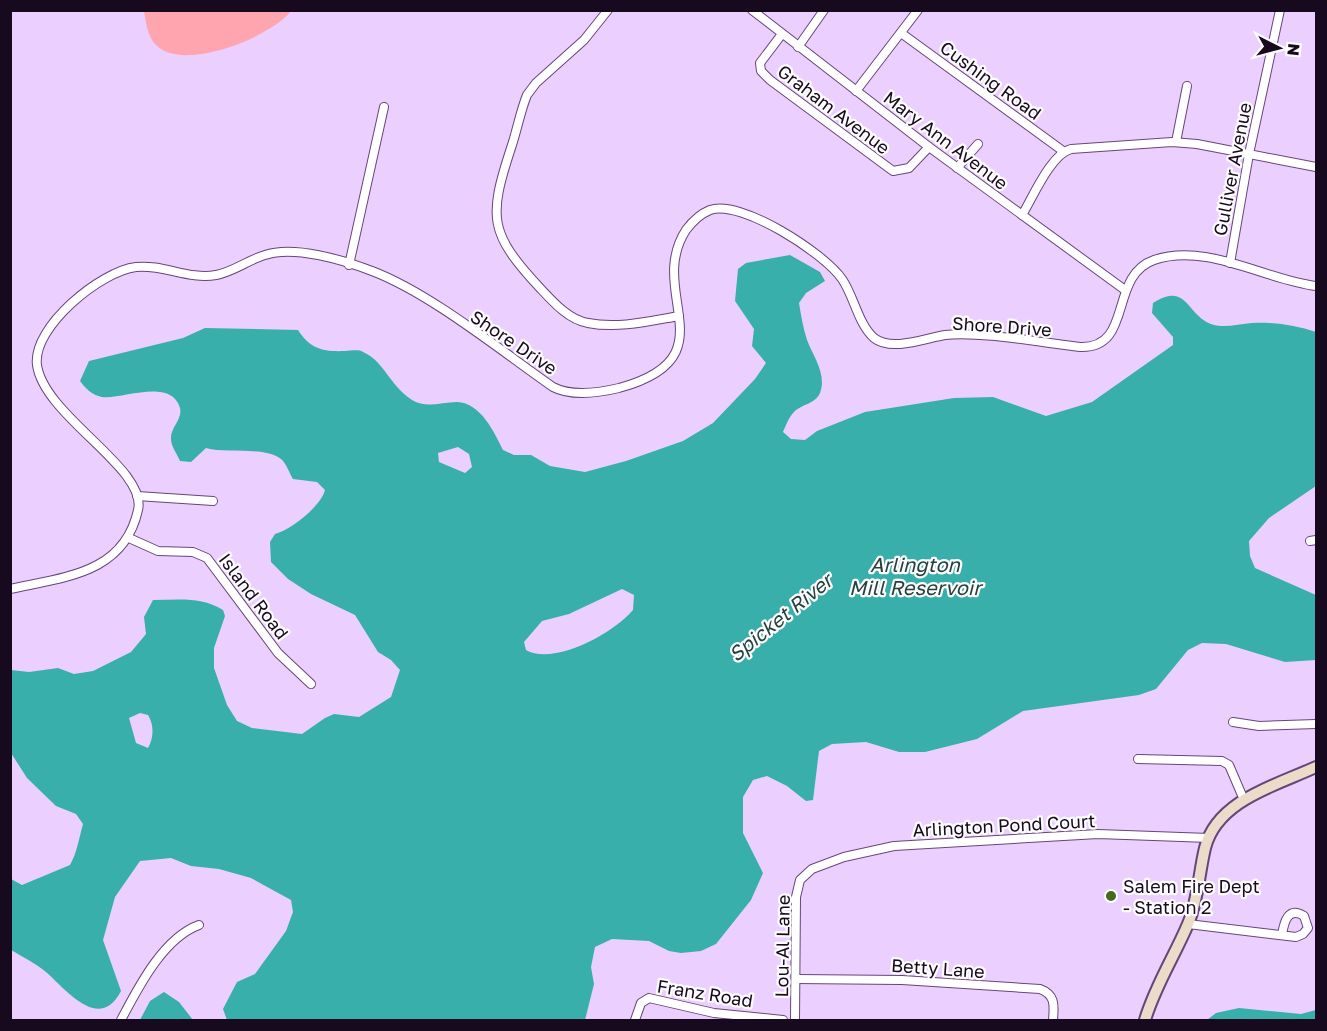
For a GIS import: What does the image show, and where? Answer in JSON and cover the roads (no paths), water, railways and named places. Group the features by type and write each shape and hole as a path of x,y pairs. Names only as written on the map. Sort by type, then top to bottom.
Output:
{"street":[{"path":"608,10 584,40 536,83 527,95 498,189 495,206 496,221 508,246 525,270 555,303 578,320 595,324 621,325 680,316"},
{"name":"Mary Ann Avenue","path":"752,10 929,147 1125,290"},
{"path":"798,47 824,10"},
{"path":"855,90 918,10"},
{"name":"Gulliver Avenue","path":"1230,263 1249,154 1280,10"},
{"name":"Cushing Road","path":"901,33 1063,151"},
{"name":"Graham Avenue","path":"782,34 760,63 764,74 886,166 899,172 909,168 929,147"},
{"path":"1176,142 1187,86"},
{"path":"349,265 384,107"},
{"path":"1022,215 1063,151 1176,142 1317,167"},
{"path":"957,168 978,144"},
{"name":"Shore Drive","path":"137,496 125,475 61,409 41,381 37,363 39,346 47,331 88,290 102,279 135,267 152,266 202,276 218,275 265,255 281,251 298,252 349,265 373,272 423,298 553,387 567,392 615,389 639,382 657,372 671,359 678,348 682,331 674,271 680,243 688,227 698,217 718,208 737,210 762,219 834,269 845,283 870,333 876,339 886,343 958,335 1089,348 1110,335 1118,319 1125,290 1141,266 1156,260 1181,257 1230,263 1317,286"},
{"path":"10,589 86,571 110,559 129,538 140,506 137,496 213,501"},
{"name":"Island Road","path":"129,538 158,551 193,552 207,558 278,653 311,684"},
{"path":"1233,722 1259,726 1317,724"},
{"path":"1138,759 1222,761 1229,765 1244,800"},
{"path":"1145,1020 1159,980 1188,924 1209,838 1218,822 1244,800 1317,767"},
{"name":"Arlington Pond Court","path":"805,873 844,857 911,845 1098,834 1209,838"},
{"name":"Lou-Al Lane","path":"795,1020 796,897 800,880 805,873"},
{"path":"1188,924 1282,935"},
{"path":"121,1020 150,969 167,950 196,926"},
{"name":"Betty Lane","path":"796,979 902,980 1040,989 1048,992 1053,998 1053,1020"},
{"name":"Franz Road","path":"635,1020 641,1003 649,998 706,1011 783,1020"}],"water":[{"name":"Arlington Mill Reservoir","path":"790,255 820,272 825,281 806,293 799,303 807,340 821,372 822,386 818,397 797,409 789,419 783,432 791,439 805,440 817,431 865,412 954,398 993,397 1046,416 1092,402 1173,345 1173,337 1152,313 1153,303 1165,297 1181,298 1205,321 1218,326 1268,323 1316,332 1316,486 1269,518 1249,541 1250,556 1255,568 1316,595 1316,660 1285,662 1226,644 1202,643 1188,650 1156,689 1139,695 1023,711 977,739 925,752 899,752 866,742 832,744 819,751 813,800 806,801 787,786 767,776 753,780 743,797 743,833 763,873 751,900 716,944 701,951 681,953 669,951 649,941 612,939 595,947 591,967 594,984 585,1020 227,1020 223,1009 237,982 255,974 286,931 293,912 291,900 251,878 219,869 191,866 171,858 140,861 115,897 103,940 121,991 113,1003 104,1008 85,1005 42,969 11,950 11,879 22,885 70,865 83,824 76,814 56,806 27,778 11,753 11,670 29,672 58,668 74,674 93,671 131,652 146,634 144,617 153,600 180,599 206,603 223,610 225,616 214,648 214,668 227,705 237,721 252,728 302,734 334,714 359,717 391,697 400,670 391,660 378,652 355,615 311,594 288,579 271,562 270,542 275,534 289,528 318,503 325,490 317,482 293,479 281,459 256,451 206,448 191,462 180,461 171,439 180,412 175,399 167,394 156,392 110,397 95,395 80,381 89,361 183,338 205,328 298,330 307,341 318,348 330,351 359,351 370,356 404,394 418,403 429,405 457,402 473,407 486,420 503,450 514,455 531,455 550,466 585,472 626,461 683,441 713,423 755,379 766,363 752,346 754,329 735,301 738,269 746,263","holes":["458,447 469,454 472,467 465,473 439,462 438,453","622,589 634,595 633,610 624,619 583,645 552,654 538,654 526,650 524,642 542,621 569,614","140,713 148,715 152,731 148,748 136,743 129,718"]},
{"path":"164,992 179,1002 193,1020 140,1020 150,1001"},
{"path":"1239,1008 1301,1014 1316,1010 1316,1020 1207,1020 1216,1013"}],"place":[{"name":"Salem Fire Dept - Station 2","path":"1111,896"}],"water label":[{"name":"Spicket River","path":"780,617"}]}
